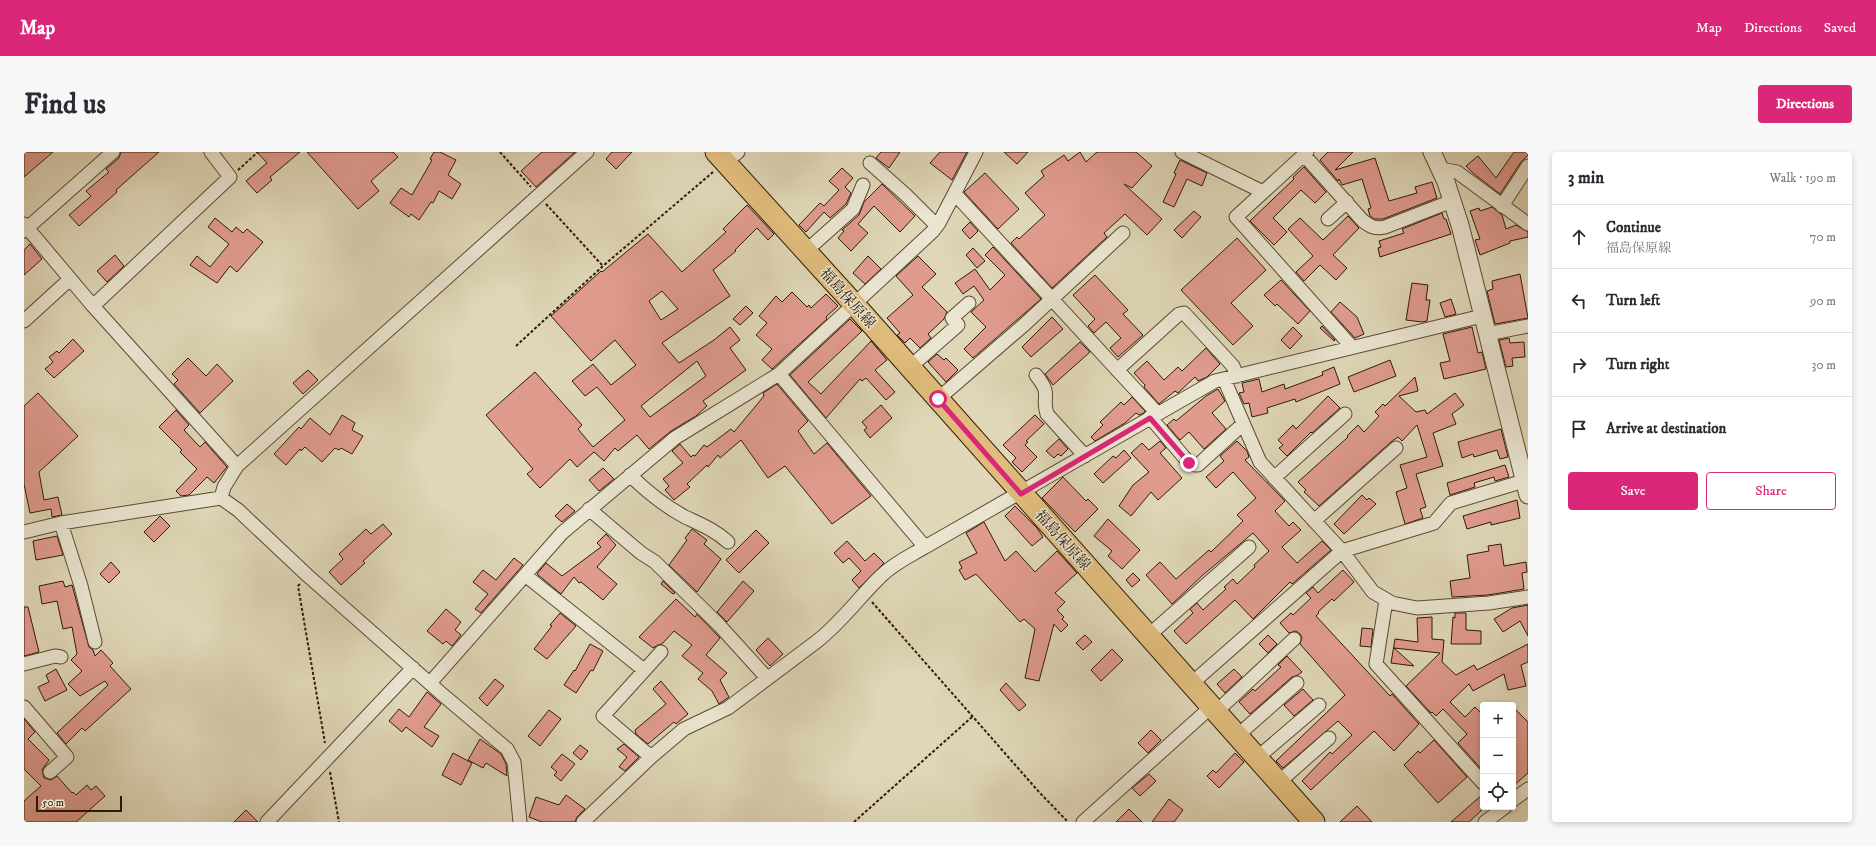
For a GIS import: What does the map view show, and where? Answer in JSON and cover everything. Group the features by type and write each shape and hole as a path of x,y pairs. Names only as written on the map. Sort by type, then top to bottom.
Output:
{"main road":[{"name":"福島保原線","path":"726,156 806,251 1314,822"}],"street":[{"path":"113,152 25,228 237,466"},
{"path":"93,306 230,177 211,152"},
{"path":"221,498 224,487 237,466 587,152"},
{"path":"430,683 562,533 589,508 675,438 779,374 853,303 937,226 976,152"},
{"path":"1182,152 1253,185 1263,192"},
{"path":"1191,684 1342,551 1434,523 1452,503 1526,488 1452,201 1441,169 1432,152"},
{"path":"1352,347 1236,217 1306,153 1368,225 1378,228 1452,201"},
{"path":"870,164 906,195 937,226"},
{"path":"1502,206 1528,166"},
{"path":"1441,169 1457,172 1528,224"},
{"path":"806,251 853,209 863,185"},
{"path":"955,194 1117,370 1189,463 1195,466 1198,465 1243,424"},
{"path":"1328,219 1347,202"},
{"path":"938,399 1025,324 1123,233"},
{"path":"24,321 70,279"},
{"path":"910,367 958,326 952,318 969,303"},
{"path":"1117,370 1179,314 1184,313 1233,366 1231,377 1243,424 1260,462 1342,551 1373,592 1392,604 1417,608 1489,603 1528,597"},
{"path":"583,822 651,757 684,730 728,708 829,632 882,575 894,565 1021,494 1153,415 1216,381 1482,316"},
{"path":"1487,334 1528,326"},
{"path":"779,374 925,547"},
{"path":"1036,375 1046,391 1047,414 1085,456"},
{"path":"1274,478 1345,414"},
{"path":"1314,521 1396,448"},
{"path":"630,474 639,484 672,509 709,529 728,542"},
{"path":"24,532 61,523 221,498 238,510 307,575 510,753 514,762 516,774 520,822"},
{"path":"589,508 655,562 719,625 767,678"},
{"path":"61,523 81,586 95,642"},
{"path":"1148,636 1249,547"},
{"path":"525,575 644,670"},
{"path":"1386,600 1376,664 1480,780"},
{"path":"1083,822 1294,639"},
{"path":"651,757 603,716 661,652"},
{"path":"24,664 55,656 61,657"},
{"path":"267,822 327,757 414,668"},
{"path":"1237,736 1297,683"},
{"path":"1257,758 1318,705"},
{"path":"24,706 67,757 50,772"},
{"path":"1279,782 1328,738"},
{"path":"1516,798 1528,789"},
{"path":"1485,822 1500,810"}],"path":[{"path":"230,177 258,152"},
{"path":"500,152 538,196 603,266"},
{"path":"516,346 726,156"},
{"path":"307,575 298,586 339,822"},
{"path":"865,594 1038,792 1068,822"},
{"path":"854,822 972,717"}],"building":[{"path":"24,152 53,152 24,177"},
{"path":"121,152 159,152 116,190 117,192 79,226 69,215 91,196 86,191 109,172 106,169 119,158"},
{"path":"257,152 300,152 270,177 272,180 257,193 246,181 267,163"},
{"path":"307,152 393,152 398,157 371,181 379,191 358,209"},
{"path":"434,152 440,152 456,160 448,175 461,184 452,199 439,191 433,203 431,202 419,220 411,214 409,217 390,203 401,188 412,195 432,160 430,159"},
{"path":"542,152 575,152 536,187 521,171"},
{"path":"612,152 632,152 616,169 606,159"},
{"path":"881,152 900,152 889,168 876,158"},
{"path":"940,152 967,152 952,180 930,163"},
{"path":"1004,152 1028,152 1017,164"},
{"path":"1080,152 1086,162 1097,152 1136,152 1152,166 1132,188 1124,184 1162,219 1147,235 1125,214 1104,233 1107,237 1052,288 1011,243 1017,237 1019,239 1045,215 1025,193 1044,176 1041,171 1064,155 1068,161"},
{"path":"1328,152 1353,152 1335,170 1375,158 1389,201 1417,193 1415,187 1432,182 1437,198 1383,219 1374,219 1370,216 1368,209 1371,208 1362,179 1342,185 1339,179 1338,181 1320,160"},
{"path":"1514,152 1528,152 1528,155 1521,162 1500,194 1466,166 1478,156 1496,178"},
{"path":"1180,160 1207,173 1202,186 1187,179 1174,207 1163,202 1176,174 1174,173"},
{"path":"1304,167 1326,192 1315,203 1301,190 1273,218 1287,232 1274,245 1250,221 1294,179 1293,177"},
{"path":"842,168 853,178 845,187 851,193 846,204 830,218 824,212 806,232 799,225 820,203 824,206 839,190 829,181"},
{"path":"985,173 1019,209 998,229 964,192"},
{"path":"882,184 915,216 900,232 874,206 858,224 868,233 851,251 838,238 844,231 842,230 859,215 864,202"},
{"path":"747,205 774,234 768,240 757,228 735,250 736,251 713,270 730,296 662,343 679,363 714,340 730,327 740,340 730,348 746,370 703,401 707,406 696,416 671,431 649,449 637,435 618,451 615,448 604,461 594,452 577,467 570,459 540,488 527,474 533,469 486,415 535,372 582,425 578,429 593,447 625,420 597,387 585,396 572,381 593,364 611,385 636,365 615,340 591,361 551,316 601,271 602,272 648,234 682,272 726,232 723,229","holes":["662,291 678,309 661,320 649,301","697,361 706,376 650,417 641,406"]},
{"path":"1492,207 1502,215 1506,229 1516,225 1528,232 1528,237 1510,241 1510,243 1480,255 1475,240 1480,239 1470,211 1479,208 1480,211"},
{"path":"1194,211 1201,217 1182,238 1174,230"},
{"path":"1442,213 1444,219 1446,219 1451,234 1380,257 1378,248 1381,247 1379,241 1404,233 1402,229"},
{"path":"1348,216 1359,228 1333,255 1347,268 1336,280 1320,265 1304,281 1296,272 1313,256 1288,229 1300,218 1323,240"},
{"path":"215,218 232,232 236,227 243,233 247,229 263,242 237,272 230,266 217,283 190,265 197,256 210,267 229,244 208,227"},
{"path":"970,222 978,231 970,239 962,230"},
{"path":"1237,238 1266,270 1231,303 1253,326 1233,345 1181,290"},
{"path":"30,244 42,259 24,275 24,250"},
{"path":"993,247 1041,299 973,358 964,349 986,327 971,312 984,300 974,286 963,294 955,283 975,269 990,290 1005,275 985,255"},
{"path":"973,248 985,261 977,268 966,255"},
{"path":"115,255 124,266 107,282 97,271"},
{"path":"868,256 881,269 865,284 853,273"},
{"path":"918,256 936,274 922,287 947,312 944,319 928,334 931,338 920,348 910,338 905,343 897,335 900,333 887,318 913,295 896,276"},
{"path":"1520,274 1528,318 1495,324 1487,291 1493,289 1492,281"},
{"path":"1095,275 1128,310 1123,314 1143,335 1118,357 1110,348 1121,338 1106,322 1094,333 1088,326 1095,319 1073,295"},
{"path":"1281,280 1310,311 1298,324 1277,304 1275,306 1264,295"},
{"path":"1412,283 1428,285 1426,300 1430,300 1427,321 1422,322 1406,320"},
{"path":"792,292 807,307 809,305 811,308 826,294 838,306 826,317 827,319 772,369 762,360 772,349 756,335 767,323 759,316 776,296 782,302"},
{"path":"1451,299 1456,314 1445,317 1440,303"},
{"path":"1340,302 1357,317 1364,334 1355,338 1331,312"},
{"path":"746,306 753,313 740,325 733,319"},
{"path":"1052,317 1063,329 1031,357 1022,347"},
{"path":"850,319 862,331 808,382 821,394 871,341 887,360 875,370 895,392 886,400 866,378 862,381 860,379 826,418 790,375"},
{"path":"1322,326 1335,340 1334,341 1320,328"},
{"path":"1293,327 1302,336 1290,349 1281,340"},
{"path":"1472,327 1478,353 1482,352 1486,369 1444,379 1440,363 1450,361 1443,334"},
{"path":"1509,338 1510,343 1524,342 1525,357 1512,358 1513,366 1506,367 1499,340"},
{"path":"73,339 84,351 54,378 45,369 53,362 49,357 57,351 59,353"},
{"path":"1080,342 1090,352 1053,385 1045,374"},
{"path":"1206,348 1220,364 1207,377 1198,381 1195,377 1178,393 1175,391 1159,404 1134,373 1147,361 1164,380 1178,367 1182,371"},
{"path":"937,354 944,360 946,358 958,370 946,382 928,362"},
{"path":"188,358 206,376 217,364 233,381 200,413 174,384 178,380 172,374"},
{"path":"1390,360 1396,376 1354,392 1348,377"},
{"path":"1334,367 1340,384 1296,402 1295,399 1267,408 1268,413 1252,417 1249,403 1244,404 1239,393 1244,392 1242,383 1259,379 1262,392 1284,384 1285,389 1323,375 1322,372"},
{"path":"308,370 318,380 303,394 293,383"},
{"path":"1415,377 1418,391 1399,396 1416,412 1425,410 1427,414 1455,393 1464,405 1452,414 1456,424 1433,433 1443,466 1416,474 1426,507 1420,509 1423,518 1405,524 1396,492 1407,488 1400,465 1427,457 1417,425 1402,441 1398,437 1391,442 1319,506 1304,492 1306,490 1298,482 1348,437 1347,436 1358,425 1364,432 1379,416 1375,412 1383,404 1385,406"},
{"path":"777,384 808,421 798,431 814,454 827,443 871,496 832,524 785,466 768,478 741,440 720,458 718,455 708,467 707,465 687,484 690,487 674,500 665,490 669,486 663,479 683,463 672,451 680,444 691,457 693,455 695,456 704,445 707,447 731,429 734,432 764,396 763,393"},
{"path":"1218,389 1225,401 1212,413 1226,429 1204,449 1189,432 1180,440 1167,425 1174,419 1176,421 1206,396"},
{"path":"38,393 78,436 39,472 44,500 58,497 62,515 52,517 51,509 30,513 24,484 24,406"},
{"path":"1328,396 1340,408 1312,433 1311,432 1287,456 1279,448 1283,445 1278,440 1293,425 1296,429"},
{"path":"1132,397 1145,411 1144,413 1139,415 1136,413 1125,423 1095,441 1091,437 1103,425 1100,422 1121,402 1124,405"},
{"path":"881,405 892,418 870,438 864,430 867,428 862,422"},
{"path":"176,410 189,425 184,430 200,447 205,442 227,467 214,483 207,477 189,495 181,496 176,491 197,469 180,452 182,450 159,427"},
{"path":"342,415 355,423 352,430 363,436 352,454 341,448 339,450 335,448 322,462 305,447 301,451 300,449 286,465 274,454 299,427 301,429 310,418 330,435"},
{"path":"1035,415 1044,424 1026,441 1028,442 1025,445 1037,457 1022,472 1012,462 1016,458 1003,445"},
{"path":"1501,429 1508,457 1500,459 1497,450 1474,457 1473,454 1462,458 1458,442"},
{"path":"1059,439 1068,449 1061,456 1058,454 1054,458 1046,451"},
{"path":"1160,441 1166,448 1160,453 1182,478 1158,500 1151,492 1131,516 1119,506 1133,485 1149,472 1131,453 1142,443 1149,450"},
{"path":"1237,441 1247,451 1249,457 1245,460 1285,501 1275,511 1289,526 1293,522 1301,530 1282,547 1297,563 1322,541 1331,550 1292,584 1290,582 1253,619 1235,600 1186,644 1174,631 1193,613 1190,609 1197,603 1203,610 1226,589 1224,587 1233,579 1237,584 1269,551 1253,533 1204,574 1172,604 1146,575 1160,562 1176,579 1209,550 1211,552 1243,521 1237,515 1256,498 1233,472 1216,488 1206,477 1224,461 1220,456"},
{"path":"1124,450 1131,458 1103,483 1094,474 1113,456 1116,458"},
{"path":"1505,465 1509,477 1495,481 1494,477 1474,483 1475,487 1450,495 1447,483"},
{"path":"603,468 614,479 599,491 589,480"},
{"path":"1063,477 1086,501 1088,499 1098,509 1075,532 1042,498"},
{"path":"1362,495 1367,500 1369,498 1376,504 1344,534 1334,524"},
{"path":"1517,500 1520,518 1491,525 1491,522 1467,529 1463,516"},
{"path":"567,504 575,511 562,522 555,516"},
{"path":"1015,506 1037,528 1043,537 1032,546 1005,516"},
{"path":"160,516 170,526 154,542 144,532"},
{"path":"1108,519 1140,550 1122,569 1108,556 1112,551 1094,536"},
{"path":"984,522 1005,561 1016,551 1035,572 1057,551 1077,573 1055,593 1065,602 1057,610 1064,617 1062,619 1068,625 1061,632 1054,624 1039,681 1025,678 1035,629 1024,619 1020,622 976,574 965,580 959,570 962,568 959,562 977,553 966,533"},
{"path":"383,524 392,534 363,561 365,563 341,585 329,572 343,559 339,554 366,529 371,534"},
{"path":"692,529 707,540 704,544 721,559 697,592 669,565 687,540 685,538"},
{"path":"756,530 769,543 739,573 726,560"},
{"path":"606,534 616,545 597,567 617,584 603,600 581,582 579,583 574,577 561,594 537,574 546,563 562,576 601,547 597,543"},
{"path":"57,536 63,555 36,560 33,541"},
{"path":"847,541 865,561 874,553 884,563 859,588 852,580 861,571 849,558 843,563 834,553"},
{"path":"1501,544 1504,566 1526,562 1527,572 1522,573 1524,589 1488,595 1452,597 1450,581 1470,578 1467,555 1489,551 1488,546"},
{"path":"514,558 523,565 481,613 475,609 488,594 473,582 483,570 496,580"},
{"path":"111,562 120,572 109,583 100,574"},
{"path":"1343,570 1354,582 1334,601 1332,599 1318,612 1319,613 1316,616 1390,696 1392,694 1419,724 1394,751 1374,731 1311,790 1302,781 1330,752 1332,754 1352,735 1338,721 1283,768 1276,761 1345,695 1300,644 1302,638 1300,634 1296,631 1289,633 1280,623 1291,613 1293,615 1311,598 1306,593 1313,587 1318,593"},
{"path":"1133,573 1140,580 1132,587 1126,580"},
{"path":"63,581 65,587 72,585 89,647 93,650 95,656 101,650 113,663 110,666 131,689 85,731 82,728 66,744 57,733 108,685 105,681 80,696 68,684 82,671 71,660 77,654 72,627 63,629 57,601 42,604 39,586"},
{"path":"663,581 675,593 673,594 661,584"},
{"path":"743,581 754,591 727,622 717,612"},
{"path":"676,599 695,617 697,614 720,638 706,655 727,673 720,680 729,697 719,704 712,691 698,679 703,673 682,656 692,645 674,631 662,644 653,648 639,637"},
{"path":"1528,605 1528,636 1520,621 1503,632 1494,619 1512,608"},
{"path":"24,607 28,607 39,652 24,656"},
{"path":"446,609 461,622 455,630 461,635 452,646 446,641 443,644 427,631"},
{"path":"560,613 576,626 547,659 534,649"},
{"path":"1455,613 1466,613 1466,630 1481,631 1481,644 1451,644 1453,617 1455,618"},
{"path":"1432,617 1432,639 1444,640 1442,662 1456,675 1474,665 1477,670 1528,644 1528,662 1521,665 1526,686 1508,690 1504,674 1473,691 1469,684 1450,702 1465,717 1475,707 1480,712 1480,768 1458,743 1467,734 1443,709 1436,716 1432,712 1431,713 1406,686 1440,653 1394,648 1414,666 1391,663 1395,639 1418,642 1417,618"},
{"path":"1362,628 1373,629 1371,647 1360,646"},
{"path":"1085,635 1092,642 1083,650 1076,643"},
{"path":"1268,635 1277,644 1268,653 1259,644"},
{"path":"768,638 783,654 770,666 756,650"},
{"path":"590,644 603,651 593,671 591,670 576,693 564,685 574,670 575,671"},
{"path":"1112,649 1123,660 1101,681 1091,670"},
{"path":"1287,656 1302,672 1292,677 1250,714 1239,702 1253,689 1255,691 1281,667 1278,665"},
{"path":"56,669 67,690 45,701 38,687 49,682 46,675"},
{"path":"1234,669 1242,677 1225,693 1217,684"},
{"path":"495,679 504,686 487,706 479,698"},
{"path":"661,681 688,714 676,724 674,722 648,744 636,734 635,730 666,704 653,689"},
{"path":"1006,683 1026,705 1019,711 1000,690"},
{"path":"1303,689 1313,700 1294,716 1284,705"},
{"path":"427,692 441,704 424,727 439,736 432,747 406,727 402,732 389,721 399,709 409,717"},
{"path":"549,710 561,719 540,746 528,736"},
{"path":"1516,710 1528,722 1528,773 1516,783"},
{"path":"24,719 35,732 28,739 49,760 42,770 44,778 51,780 57,776 72,793 73,792 76,795 87,785 91,790 96,786 105,796 76,822 24,822 24,801 41,786 24,769"},
{"path":"1151,730 1161,740 1148,753 1138,743"},
{"path":"480,739 501,754 506,764 507,776 486,763 483,768 468,760"},
{"path":"1434,740 1467,777 1438,803 1404,765 1418,751 1420,753"},
{"path":"624,744 639,757 625,771 619,767 627,757 617,749"},
{"path":"580,745 588,751 581,760 573,753"},
{"path":"453,753 472,763 461,785 442,775"},
{"path":"1235,753 1244,762 1219,788 1207,776 1213,770 1216,773"},
{"path":"562,754 575,764 561,781 554,775 557,772 551,767"},
{"path":"1149,774 1156,781 1140,796 1132,788"},
{"path":"566,795 585,809 577,817 575,822 542,822 529,817 536,797 559,805"},
{"path":"1480,797 1480,810 1482,810 1469,822 1451,822"},
{"path":"1169,799 1183,810 1174,822 1152,822"},
{"path":"1357,806 1372,822 1340,822"},
{"path":"1129,809 1142,822 1116,822"},
{"path":"246,810 258,822 234,822"}],"route":[{"path":"938,399 1021,494 1150,418 1189,463"}]}
